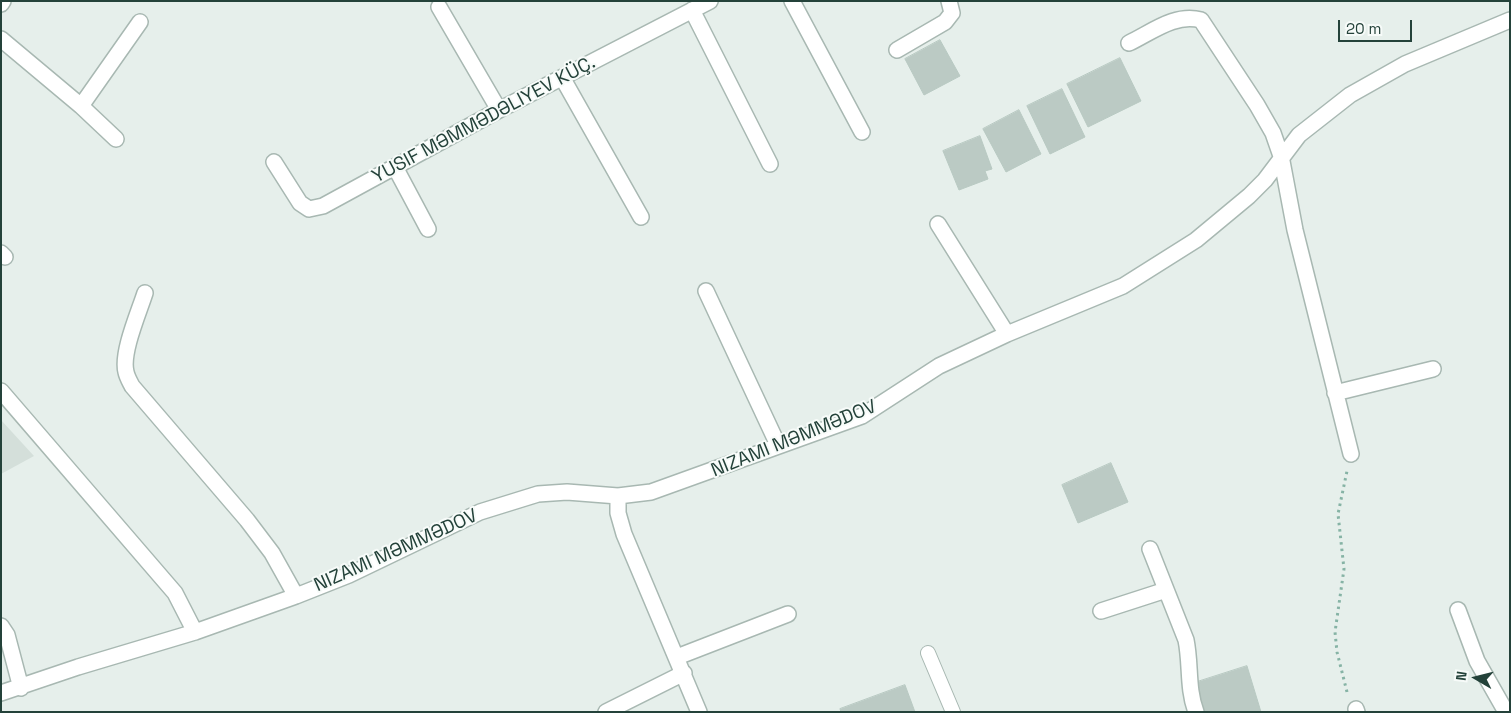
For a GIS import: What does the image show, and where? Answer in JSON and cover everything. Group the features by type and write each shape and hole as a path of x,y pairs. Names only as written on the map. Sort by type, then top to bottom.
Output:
{"street":[{"name":"YUSIF MƏMMƏDƏLIYEV KÜÇ.","path":"274,162 300,203 309,209 323,206 499,110 563,79 710,1"},
{"path":"792,1 862,132"},
{"path":"897,50 945,22 952,13 949,1"},
{"path":"439,7 499,110"},
{"path":"692,10 770,164"},
{"path":"1129,43 1177,19 1191,17 1202,20 1273,133 1281,156 1295,230 1351,454"},
{"name":"NIZAMI MƏMMƏDOV","path":"1,694 78,667 195,632 296,596 349,575 480,512 538,494 567,492 618,496 651,492 862,416 939,366 1007,334 1092,301 1155,267 1196,240 1249,196 1265,180 1281,156 1299,135 1350,95 1405,64 1510,20"},
{"path":"81,106 140,22"},
{"path":"1,39 81,106 116,139"},
{"path":"563,79 641,217"},
{"path":"395,167 428,229"},
{"path":"938,224 1007,334"},
{"path":"706,291 778,445"},
{"path":"145,293 131,332 125,372 132,386 247,520 272,553 296,596"},
{"path":"1336,393 1433,369"},
{"path":"1,391 175,593 195,632"},
{"path":"618,496 618,513 624,534 678,657 699,712"},
{"path":"1150,549 1186,640 1189,686 1196,712"},
{"path":"1101,611 1166,590"},
{"path":"1458,610 1477,661 1506,712"},
{"path":"678,657 788,614"},
{"path":"1,626 7,635 21,688"},
{"path":"606,712 684,673"}],"lane":[{"path":"928,653 953,712"}],"path":[{"path":"1351,454 1338,514 1344,569 1335,632 1336,652 1346,689 1357,710"}],"shaded area":[{"path":"1,420 34,456 1,474"}],"building":[{"path":"940,40 960,76 924,95 905,59"},
{"path":"1120,58 1141,101 1088,127 1067,84"},
{"path":"1062,89 1085,137 1050,154 1027,106"},
{"path":"1019,110 1041,154 1006,172 983,129"},
{"path":"980,136 992,169 985,171 988,179 959,190 943,151"},
{"path":"1111,463 1128,502 1078,523 1062,485"},
{"path":"1247,666 1261,712 1203,712 1194,683"},
{"path":"905,685 915,712 841,712 840,709"}]}
